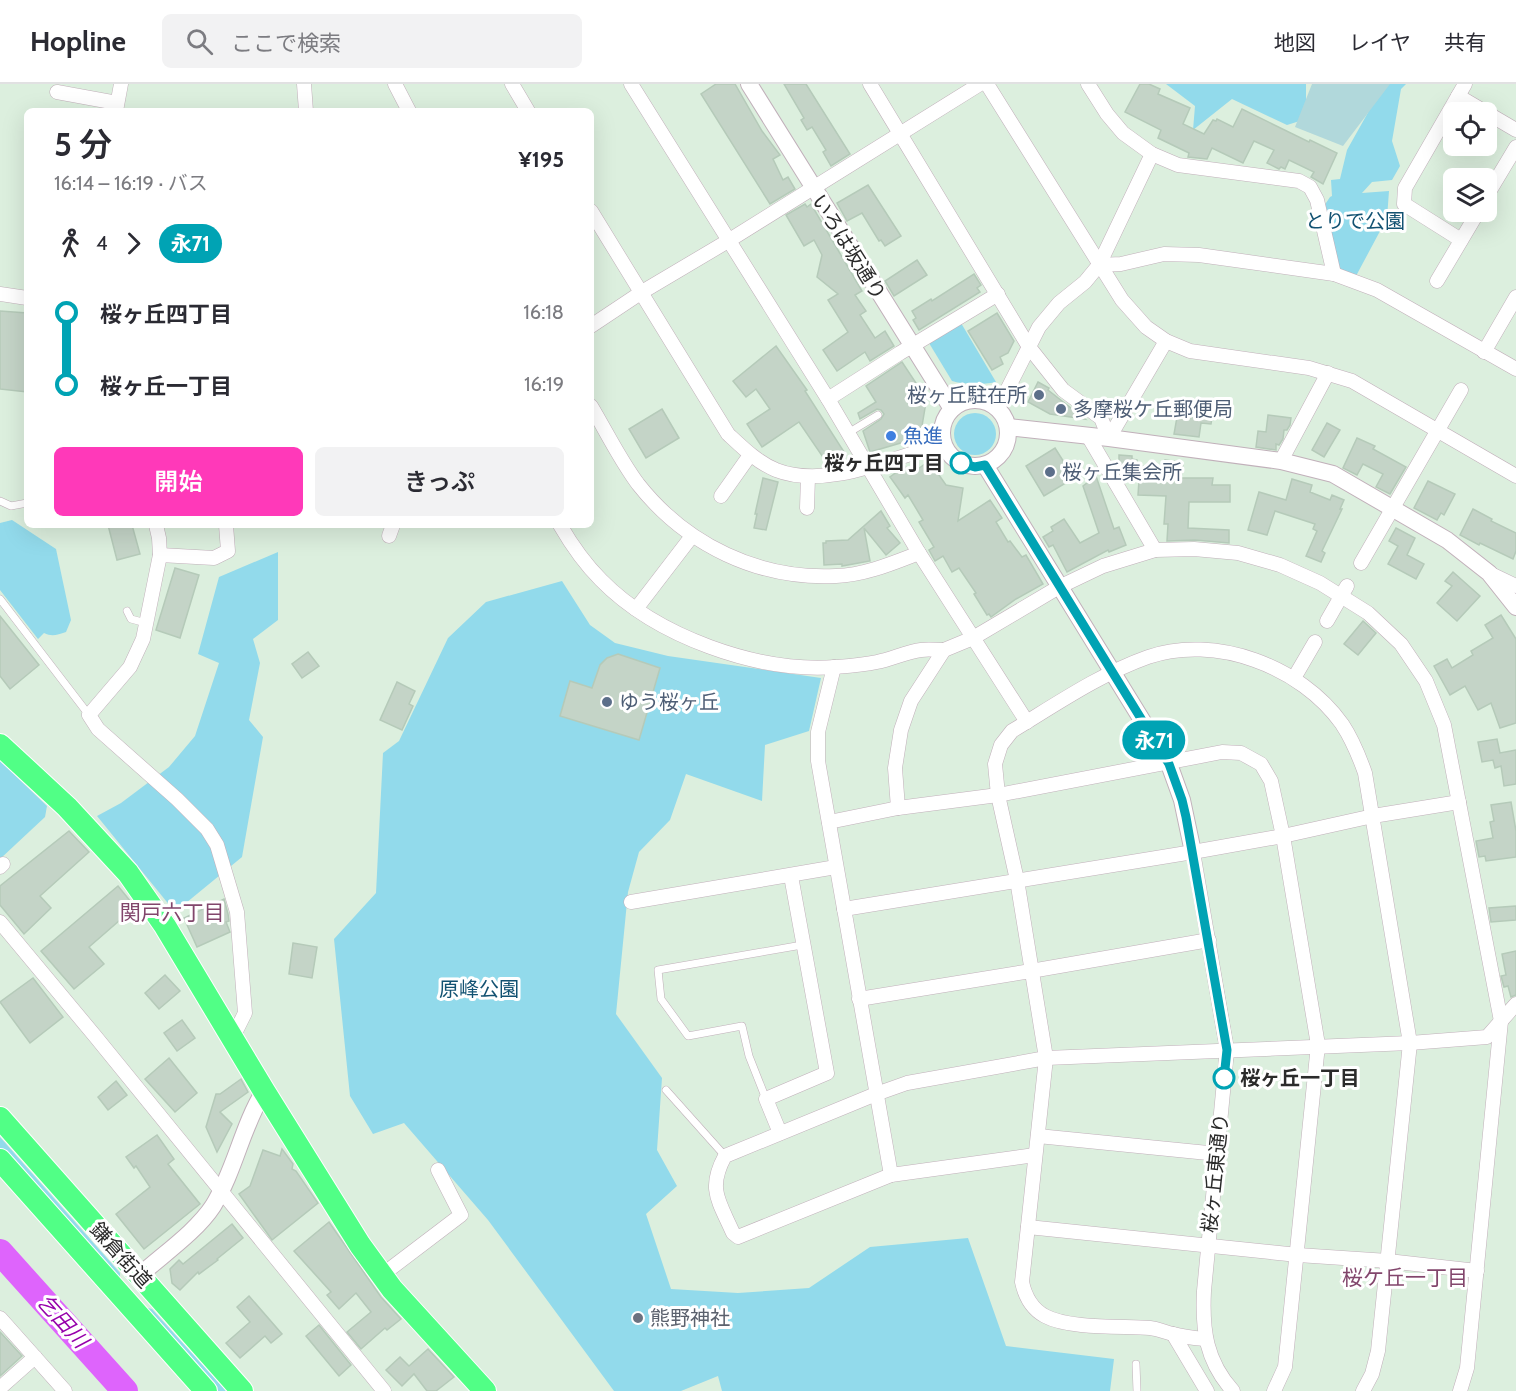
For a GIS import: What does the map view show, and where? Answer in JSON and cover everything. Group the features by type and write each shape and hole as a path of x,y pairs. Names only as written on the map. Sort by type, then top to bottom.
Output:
{"main road":[{"path":"0,745 67,807 128,873 165,926 360,1245 382,1275 485,1391"},
{"name":"鎌倉街道","path":"0,1118 242,1391"},
{"name":"鎌倉街道","path":"0,1160 206,1391"},
{"path":"118,1294 139,1276"}],"street":[{"path":"57,92 117,107 120,84"},
{"path":"304,84 306,108"},
{"path":"395,84 407,108"},
{"path":"512,84 526,108"},
{"path":"631,84 1027,722"},
{"name":"いろは坂通り","path":"749,84 952,409"},
{"path":"870,84 1029,347 1063,390 1101,418 1109,438"},
{"path":"594,324 642,292 813,189 980,84"},
{"path":"987,84 1099,265 1122,300 1146,327 1166,341 1190,351 1309,368 1352,381 1516,476"},
{"path":"1088,84 1122,133 1152,154 1178,165 1299,181 1310,187 1317,200 1334,273"},
{"path":"1461,240 1404,204 1405,188 1462,90 1516,130"},
{"path":"1497,179 1516,147"},
{"path":"998,408 1040,327 1059,303 1085,282 1099,265 1152,154"},
{"path":"594,216 728,434 750,455 777,470 808,477 825,476 868,467 943,444"},
{"path":"1437,281 1472,222"},
{"path":"1099,265 1121,264 1164,254 1199,255 1334,273 1377,290 1516,369"},
{"path":"0,294 24,298"},
{"path":"828,399 998,294"},
{"path":"1484,352 1516,297"},
{"path":"1419,313 1427,300"},
{"path":"1109,438 1166,341"},
{"path":"1281,461 1328,373"},
{"path":"1361,563 1461,390"},
{"path":"970,400 980,400 998,408 1008,427 1008,437 1001,454 985,465 975,467 965,465 948,453 943,444 943,424 952,409 970,400"},
{"path":"594,411 638,483 665,514 692,536 730,558 787,574 837,576 877,569 920,553"},
{"path":"1008,427 1281,461 1333,474 1447,540 1489,573 1516,586"},
{"path":"1088,436 1155,550"},
{"path":"721,496 750,455"},
{"name":"桜ヶ丘東通り","path":"985,465 1169,764 1182,800 1227,1050 1208,1246 1203,1314 1205,1339 1220,1372 1233,1391"},
{"path":"807,508 808,477"},
{"path":"157,528 160,555 143,639 130,667 89,715 98,729 177,799 207,829 218,845 237,912 245,1013 232,1039"},
{"path":"160,555 214,558 228,551 226,528"},
{"path":"562,528 572,545 601,580 636,609 676,632 718,650 771,664 834,668 878,662 922,650 944,650 973,638 1059,587 1103,566 1155,550 1194,549 1238,553 1280,565 1344,591 1401,644 1426,681 1444,724 1501,1021 1467,1368 1460,1391"},
{"path":"636,609 692,536"},
{"path":"1489,573 1516,607"},
{"path":"1327,621 1344,591"},
{"path":"1294,678 1315,642"},
{"path":"898,808 895,768 901,730 911,701 944,650"},
{"path":"1205,1339 1173,1334 1154,1328 1076,1323 1054,1319 1043,1315 1030,1302 1022,1282 1046,1058 1017,880 998,795 994,764 1001,745 1012,731 1112,672 1148,657 1178,650 1213,650 1250,657 1294,678 1341,723 1365,773 1410,1043 1378,1351 1372,1374 1363,1391"},
{"path":"834,668 818,732 818,761 891,1175"},
{"path":"829,822 898,808 998,795 1222,752 1241,753 1261,764 1271,781 1283,836 1318,1045 1285,1367 1274,1391"},
{"path":"844,909 1193,852 1283,836 1373,816 1459,802"},
{"path":"631,902 836,867"},
{"path":"780,1133 766,1099 827,1073 791,876"},
{"path":"0,922 384,1391"},
{"path":"859,999 1209,940"},
{"path":"1035,1155 891,1175 738,1237 733,1233 716,1194 714,1181 725,1156 908,1083 1046,1058 1410,1043 1487,1037 1516,1004"},
{"path":"139,1276 198,1224 211,1208 222,1191 251,1112 264,1091"},
{"path":"1038,1136 1218,1154"},
{"path":"382,1275 461,1215 438,1170"},
{"path":"1028,1227 1477,1271"},
{"path":"0,1318 65,1391"},
{"path":"1173,1334 1207,1391"},
{"path":"0,1388 35,1357"}],"lane":[{"path":"848,432 878,415"},
{"path":"0,501 11,506 24,504"},
{"path":"0,599 89,715"},
{"path":"128,611 131,619 146,623"},
{"path":"766,1099 749,1056 741,1026 688,1036 661,999 658,970 802,945"},
{"path":"666,1090 725,1156"},
{"path":"1136,1364 1137,1391"}],"green space":[{"path":"1166,84 1306,84 1306,119 1287,125 1232,99 1193,130 1195,106"},
{"name":"とりで公園","path":"1388,84 1406,84 1401,89 1392,141 1400,166 1392,180 1372,182 1362,193 1389,191 1387,218 1356,276 1339,268 1324,206 1332,196 1331,180 1340,179 1347,150 1375,100"},
{"path":"961,323 996,382 974,384 952,381 929,343"},
{"path":"975,413 983,414 990,419 995,426 995,442 990,449 983,454 975,455 967,454 960,449 955,442 954,434 955,426 960,419 967,414"},
{"path":"12,520 56,549 71,620 66,632 55,635 44,633 38,639 0,590 0,523"},
{"path":"278,552 278,620 253,639 260,663 249,720 263,737 242,857 175,912 97,816 121,803 169,767 195,736 219,663 198,654 219,577"},
{"name":"原峰公園","path":"562,581 590,625 615,643 668,656 821,678 809,731 765,745 762,801 686,774 670,820 639,852 628,892 616,1014 662,1078 657,1150 677,1186 646,1214 671,1289 738,1293 809,1288 870,1247 968,1238 1006,1346 1114,1359 1110,1391 722,1391 718,1376 681,1391 614,1391 488,1220 404,1123 373,1134 350,1096 334,939 376,893 383,753 399,741 448,638 486,602"},
{"path":"0,761 47,806 45,817 0,859"},
{"path":"0,1137 120,1273 120,1277 115,1277 0,1148"},
{"path":"148,1308 152,1309 226,1391 215,1391 147,1312"}],"shaded area":[{"path":"1312,84 1390,84 1343,146 1295,127"}],"building":[{"path":"716,84 735,84 762,131 780,155 773,159 783,180 788,177 795,189 770,204 701,94"},
{"path":"784,84 806,84 850,154 831,166 823,152 826,150 812,127 807,130 801,120 804,118"},
{"path":"1140,84 1149,84 1160,89 1158,94 1190,108 1183,124 1204,134 1213,120 1217,119 1233,127 1242,109 1337,153 1323,184 1311,177 1314,172 1289,160 1285,169 1281,167 1279,169 1267,163 1274,150 1254,141 1243,163 1212,148 1207,159 1188,157 1189,153 1158,138 1161,130 1125,112"},
{"path":"868,185 901,236 885,246 881,240 879,241 862,213 847,221 837,203"},
{"path":"805,204 807,207 811,204 862,291 855,295 866,311 860,315 875,338 885,331 894,346 870,361 865,352 837,371 823,350 848,332 828,300 838,294 817,277 822,255 814,240 804,246 786,215"},
{"path":"917,260 927,275 894,296 885,281"},
{"path":"974,274 981,285 977,288 980,292 919,330 913,320 916,318 912,311"},
{"path":"0,311 24,313 24,392 0,389"},
{"path":"997,313 1014,341 1008,353 1000,357 1003,364 992,370 968,331"},
{"path":"776,346 807,390 805,391 846,455 829,466 799,422 762,447 747,424 770,409 756,389 746,397 733,381"},
{"path":"902,362 926,402 922,426 915,435 904,442 870,452 863,431 881,419 884,414 877,409 860,419 858,413 876,402 866,386"},
{"path":"1038,382 1049,388 1048,390 1085,419 1050,414 1028,402"},
{"path":"1180,400 1214,406 1211,424 1201,423 1199,437 1174,434"},
{"path":"662,409 679,438 646,458 629,429"},
{"path":"1268,415 1291,418 1290,425 1287,430 1284,430 1283,439 1279,445 1276,444 1276,450 1256,447 1258,431 1266,432"},
{"path":"1327,423 1340,430 1324,457 1312,450"},
{"path":"1357,438 1375,446 1373,449 1406,467 1390,494 1376,487 1383,474 1363,464 1357,475 1343,468"},
{"name":"桜ヶ丘集会所","path":"1055,448 1074,478 1044,496 1026,466"},
{"path":"1119,455 1132,456 1132,459 1137,460 1136,472 1119,471"},
{"path":"1165,460 1183,464 1181,478 1213,478 1212,485 1230,485 1230,502 1189,502 1188,528 1229,530 1229,543 1195,540 1167,541 1168,524 1164,524 1166,496 1138,495 1140,466 1164,468"},
{"path":"929,461 946,485 963,488 958,521 990,500 1002,518 996,522 1008,542 1010,541 1022,557 1026,555 1043,584 1016,599 991,617 987,615 974,594 976,593 959,568 952,572 943,556 935,561 929,550 934,547 919,522 923,520 908,495 905,498 890,477 905,466 911,474"},
{"path":"1096,476 1114,529 1119,527 1126,545 1109,552 1108,550 1067,572 1053,545 1049,547 1043,537 1053,531 1051,527 1064,519 1080,543 1099,533 1083,486"},
{"path":"763,478 778,482 766,530 754,528"},
{"path":"1292,479 1312,485 1310,492 1330,500 1332,495 1344,500 1322,551 1325,553 1321,562 1306,556 1317,531 1313,529 1315,524 1275,511 1267,535 1248,530 1259,492 1286,500"},
{"path":"1428,481 1455,494 1444,515 1441,513 1437,520 1414,508"},
{"path":"1473,509 1516,533 1516,551 1513,559 1460,535"},
{"path":"881,511 890,526 887,528 900,543 886,555 864,528 870,561 842,566 842,564 824,565 823,543 848,540"},
{"path":"109,528 133,528 140,554 117,560"},
{"path":"1396,528 1415,538 1407,555 1424,564 1416,579 1388,564 1398,546 1389,541"},
{"path":"175,568 199,575 180,638 156,630"},
{"path":"1453,572 1480,596 1457,621 1437,603 1452,586 1445,581"},
{"path":"1501,615 1516,639 1516,723 1500,728 1491,703 1478,710 1465,686 1450,695 1434,666 1447,659 1452,668 1473,655 1471,651 1493,638 1485,625"},
{"path":"0,616 39,665 10,689 0,676"},
{"path":"1363,621 1376,633 1358,655 1344,644"},
{"path":"308,652 319,666 302,678 292,664"},
{"name":"ゆう桜ヶ丘","path":"618,654 660,668 639,740 560,716 570,681 592,688 600,665 607,658"},
{"path":"397,682 415,691 409,704 413,706 402,730 380,720"},
{"path":"1497,739 1500,753 1516,750 1516,784 1504,786 1501,766 1495,768 1493,760 1482,762 1478,742"},
{"path":"1511,802 1516,831 1516,857 1486,861 1485,856 1479,857 1476,841 1493,838 1490,822 1494,821 1491,805"},
{"path":"69,831 89,852 40,896 51,908 24,934 0,905 0,886"},
{"path":"118,886 135,907 89,947 104,964 74,989 41,951"},
{"path":"224,899 229,921 226,922 230,932 197,947 184,918"},
{"path":"1516,906 1516,920 1491,922 1489,908"},
{"path":"293,943 317,947 312,978 289,974"},
{"path":"1516,951 1516,995 1511,997 1508,986 1504,987 1501,976 1506,975 1502,954"},
{"path":"165,975 180,991 159,1009 145,993"},
{"path":"33,978 63,1017 30,1043 0,1002"},
{"path":"182,1020 195,1038 177,1051 164,1033"},
{"path":"169,1058 197,1093 175,1112 145,1079"},
{"path":"241,1079 248,1092 220,1112 232,1124 217,1152 206,1127 216,1094 220,1094"},
{"path":"116,1081 127,1095 108,1110 98,1097"},
{"path":"157,1135 174,1159 168,1164 200,1204 144,1249 116,1214 150,1187 136,1166 134,1168 126,1157"},
{"path":"282,1149 293,1164 292,1169 296,1171 318,1203 272,1240 239,1194 250,1186 263,1150 280,1156"},
{"path":"329,1222 381,1297 401,1319 387,1330 385,1328 361,1349 347,1332 371,1312 356,1293 339,1309 327,1295 331,1292 294,1251"},
{"path":"232,1224 243,1238 218,1260 199,1274 198,1272 180,1290 172,1283 170,1269 179,1260 183,1264"},
{"path":"249,1296 282,1334 271,1343 265,1336 240,1358 226,1343 250,1322 237,1307"},
{"path":"319,1325 351,1365 339,1376 306,1336"},
{"path":"0,1332 22,1356 0,1376"},
{"path":"428,1349 454,1377 436,1391 427,1391 414,1374 402,1386 386,1370 400,1357 409,1366"}],"waterway":[{"name":"乞田川","path":"0,1252 125,1391"}],"bus line":[{"name":"永71","path":"961,463 975,467 985,465 1169,764 1186,817 1209,940 1227,1050 1224,1078"}],"place":[{"name":"桜ヶ丘駐在所","path":"1039,395"},
{"name":"多摩桜ケ丘郵便局","path":"1061,409"},
{"name":"魚進","path":"891,436"},
{"name":"桜ヶ丘四丁目","path":"961,463"},
{"name":"桜ヶ丘集会所","path":"1050,472"},
{"name":"ゆう桜ヶ丘","path":"607,702"},
{"name":"桜ヶ丘一丁目","path":"1224,1078"},
{"name":"熊野神社","path":"638,1318"}],"district":[{"name":"関戸六丁目","path":"172,912"},
{"name":"桜ケ丘一丁目","path":"1405,1277"}]}
